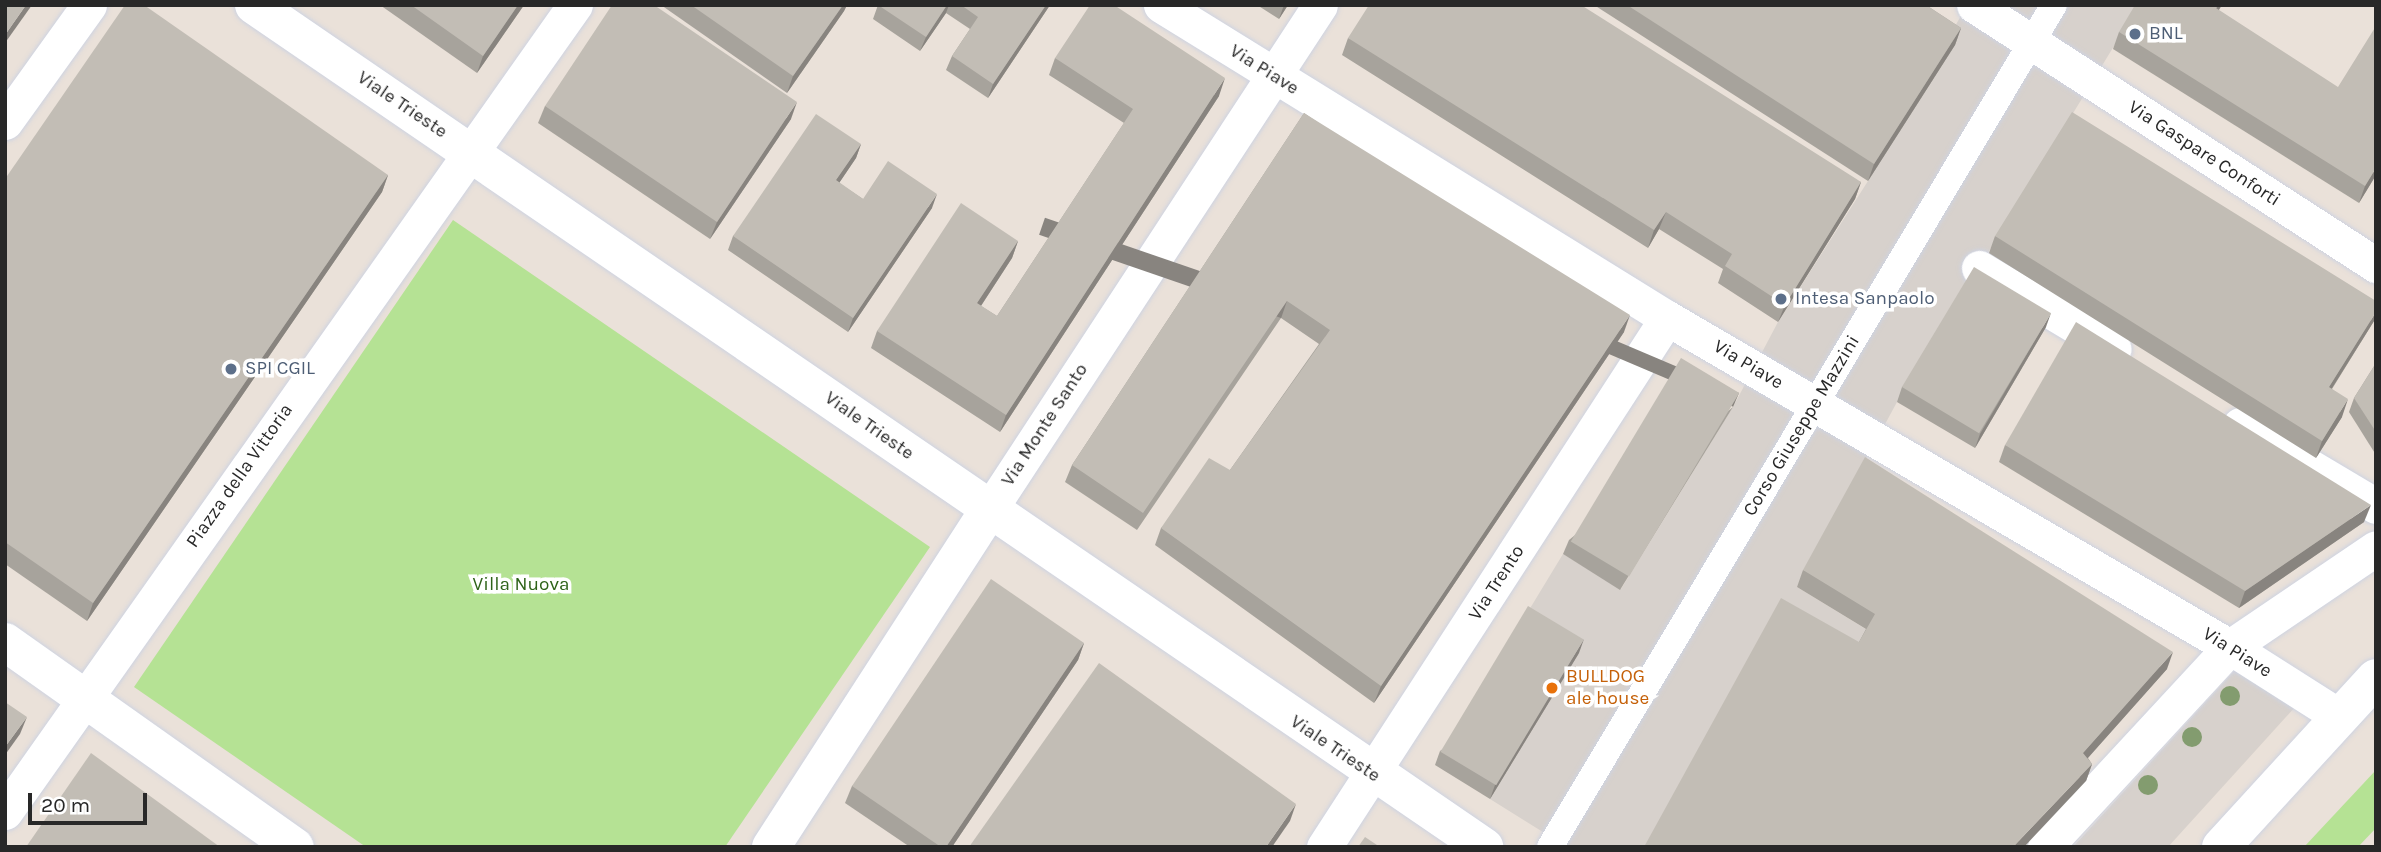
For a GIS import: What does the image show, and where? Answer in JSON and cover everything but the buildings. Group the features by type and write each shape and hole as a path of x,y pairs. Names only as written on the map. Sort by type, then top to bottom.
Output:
{"street":[{"path":"5,122 89,5"},
{"name":"Viale Trieste","path":"254,5 1373,775 1484,847"},
{"name":"Piazza della Vittoria","path":"5,812 575,5"},
{"name":"Via Piave","path":"1161,5 1667,317 2230,647 2340,717"},
{"name":"Via Monte Santo","path":"771,847 1320,5"},
{"name":"Via Gaspare Conforti","path":"1974,5 2376,265"},
{"name":"Corso Giuseppe Mazzini","path":"1550,847 2054,5"},
{"path":"1979,268 2142,366"},
{"name":"Via Trento","path":"1324,847 1667,317"},
{"path":"2212,408 2376,506"},
{"path":"2045,847 2230,647 2376,548"},
{"path":"5,642 295,847"},
{"path":"2221,847 2376,678"}],"green space":[{"name":"Villa Nuova","path":"453,220 930,547 725,847 366,847 134,687"},
{"path":"2376,770 2376,828 2358,847 2304,847"}],"shaded area":[{"path":"1967,5 2139,5 1897,402 1797,587 1869,631 1853,659 1647,847 1567,847 1490,799 1523,620 1563,554 1621,589 1733,407 1778,322 1868,181"},
{"path":"2237,668 2296,706 2168,847 2073,847"}],"place":[{"name":"BNL","path":"2135,34"},
{"name":"Intesa Sanpaolo","path":"1781,299"},
{"name":"SPI CGIL","path":"231,369"},
{"name":"BULLDOG ale house","path":"1552,688"}]}
